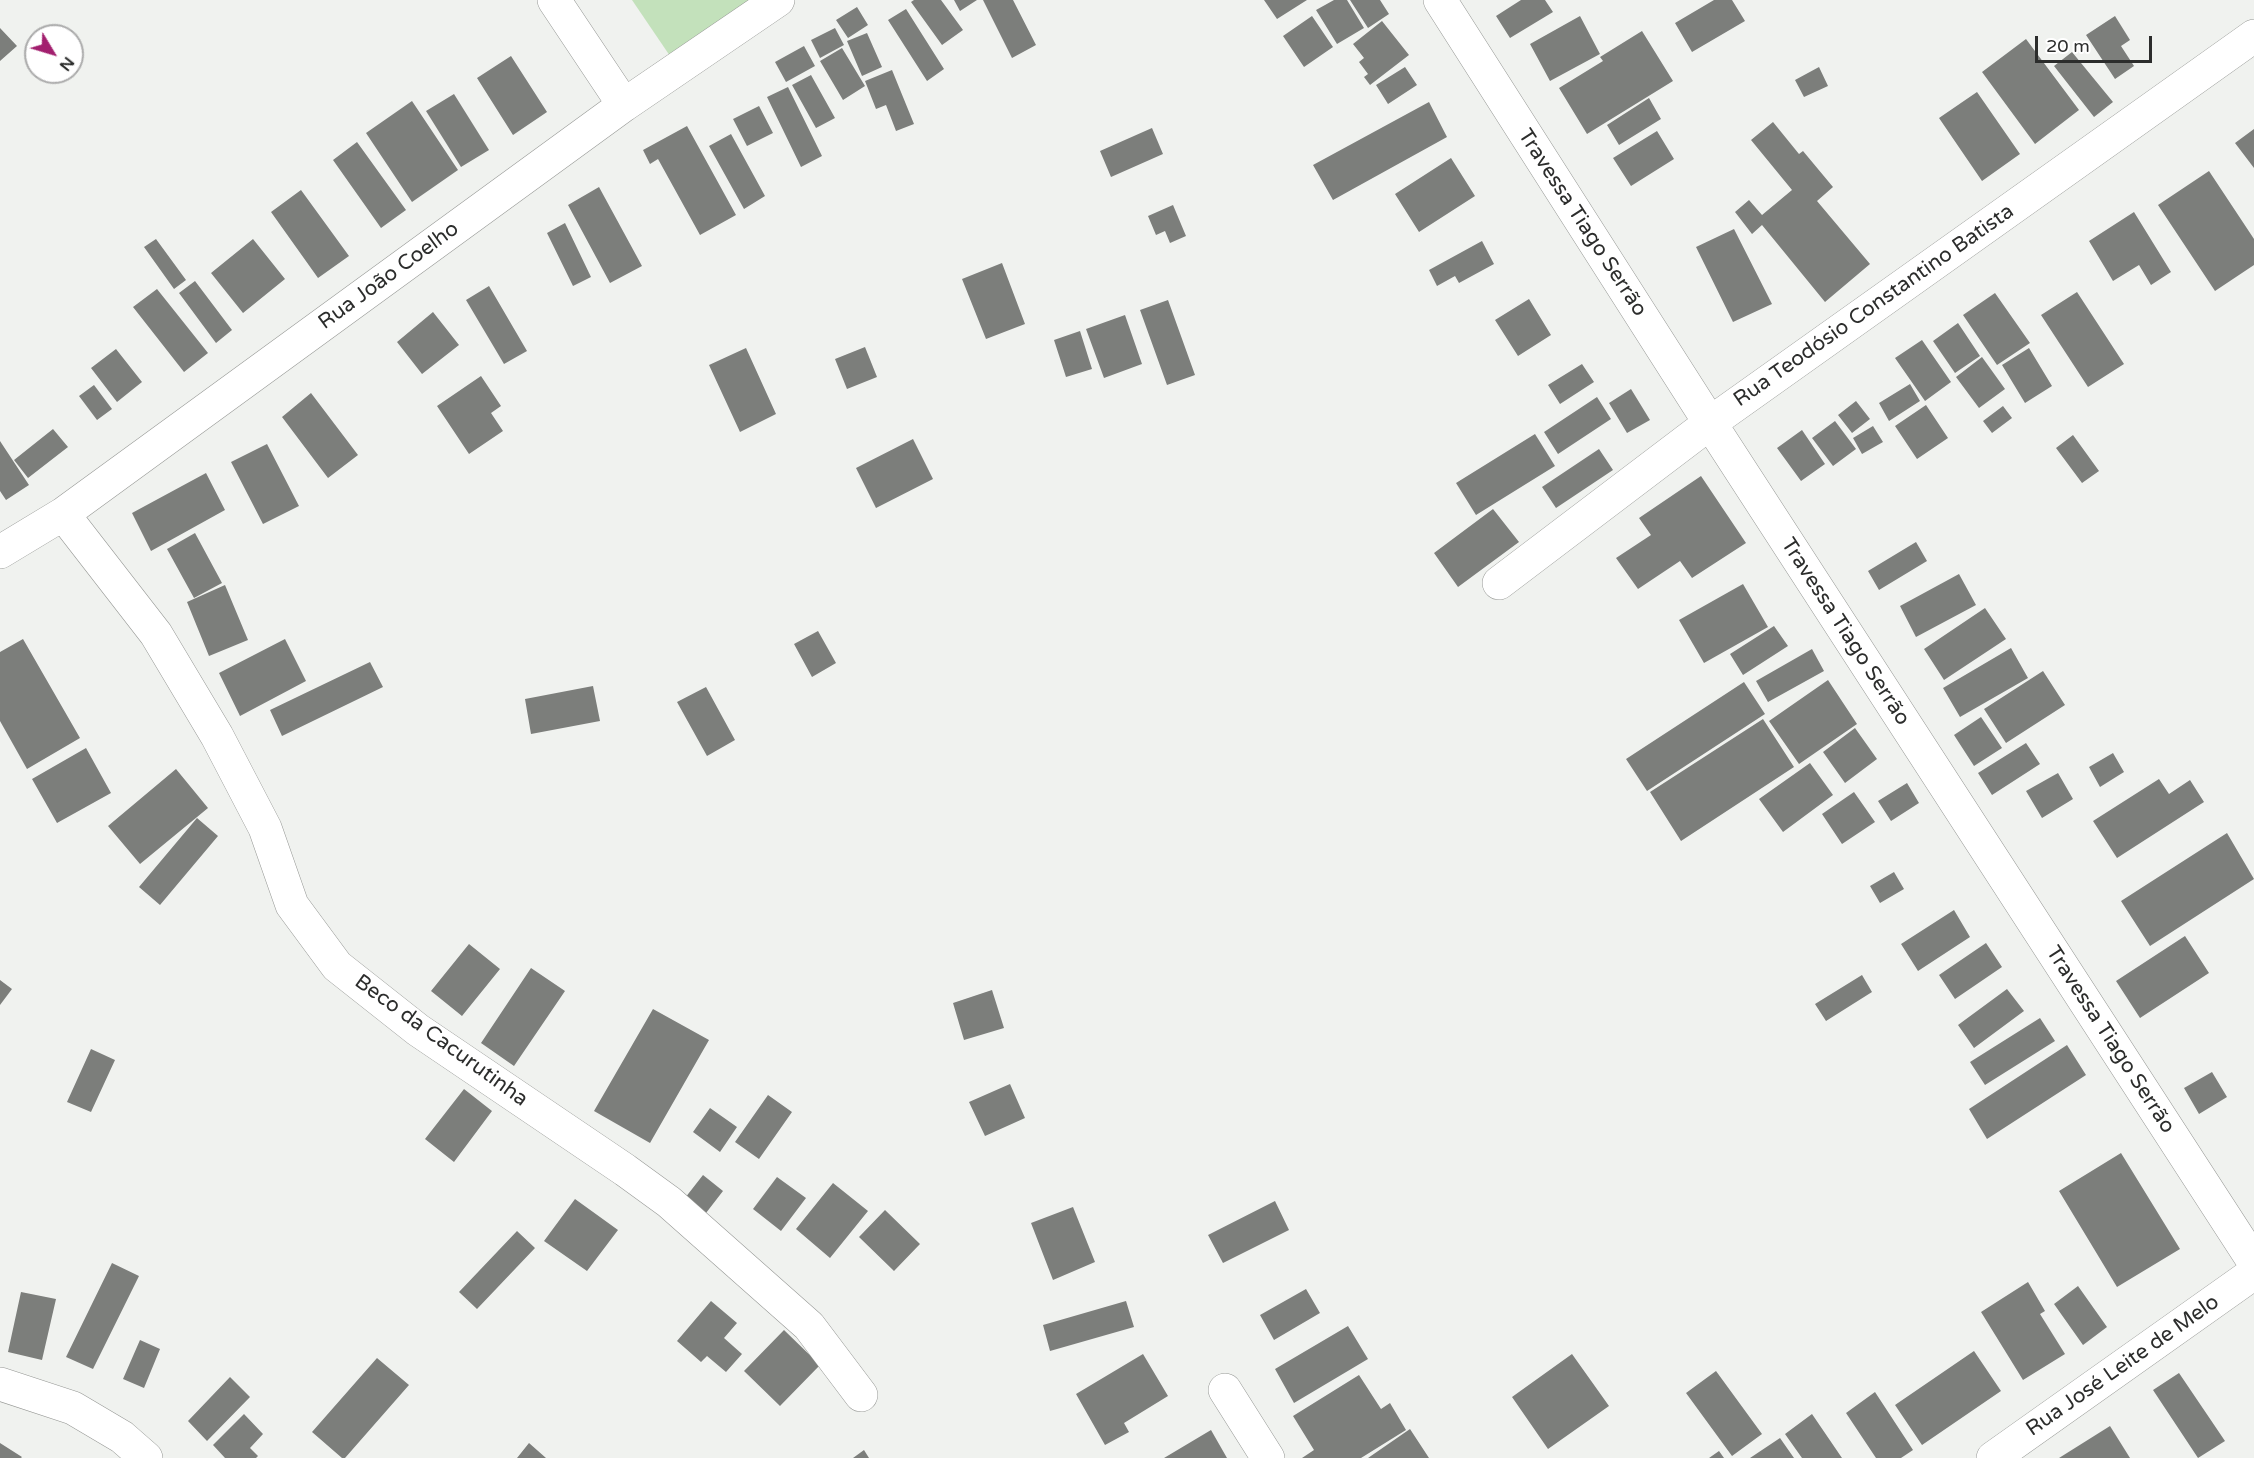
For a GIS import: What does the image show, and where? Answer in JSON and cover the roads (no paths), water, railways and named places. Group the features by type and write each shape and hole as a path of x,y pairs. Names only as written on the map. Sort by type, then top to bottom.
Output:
{"street":[{"path":"554,0 624,105"},
{"name":"Rua João Coelho","path":"0,552 63,514 624,105 778,0"},
{"name":"Travessa Tiago Serrão","path":"1440,0 1710,423 2254,1262"},
{"name":"Rua Teodósio Constantino Batista","path":"1499,583 1710,423 2254,36"},
{"name":"Beco da Cacurutinha","path":"63,514 156,634 217,736 265,828 292,905 337,966 418,1030 669,1202 809,1326 861,1395"},
{"name":"Rua José Leite de Melo","path":"1993,1458 2254,1273"},
{"path":"0,1384 73,1408 122,1437 146,1458"},
{"path":"1225,1390 1268,1458"}]}
